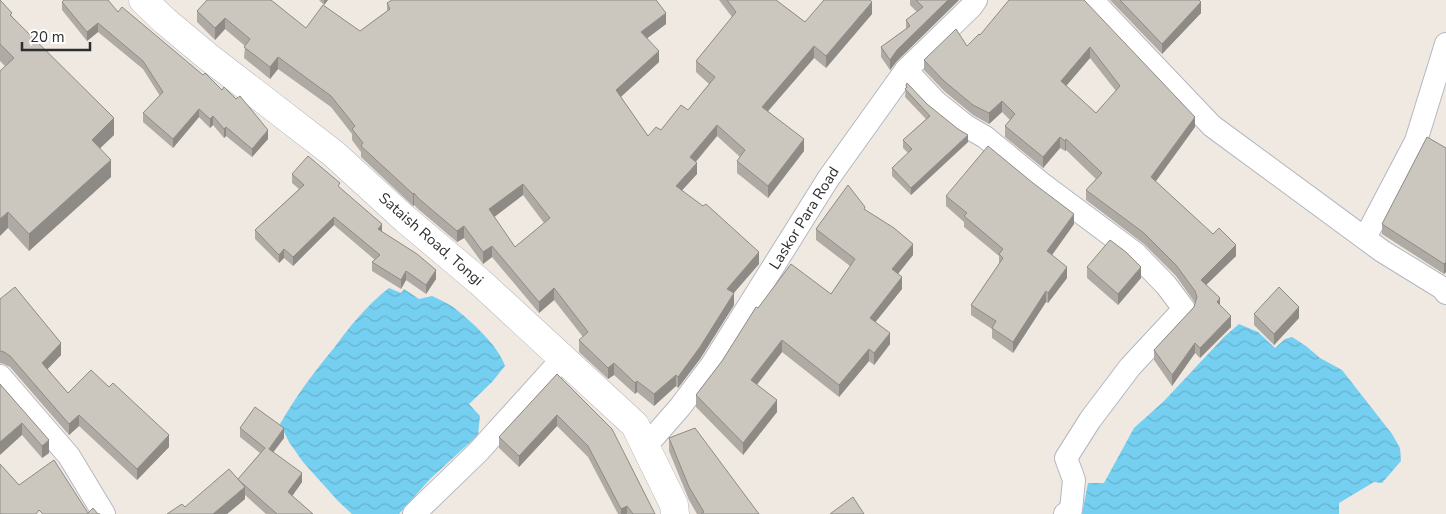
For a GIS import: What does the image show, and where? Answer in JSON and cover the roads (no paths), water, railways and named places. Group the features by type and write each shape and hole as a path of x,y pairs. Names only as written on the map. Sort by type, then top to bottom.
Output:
{"street":[{"name":"Sataish Road, Tongi","path":"143,0 165,21 208,56 334,154 405,219 480,282 635,425 674,505 676,514"},
{"name":"Laskor Para Road","path":"645,447 712,366 828,179 906,70 976,0"},
{"path":"1092,0 1212,126 1382,251 1442,288 1446,293"},
{"path":"1365,238 1416,141 1446,44"},
{"path":"906,70 935,101 966,126 985,136 1041,183 1135,253 1166,285 1184,309 1130,367 1090,420 1066,458 1074,480 1071,510 1065,514"},
{"path":"414,514 478,452 563,358"},
{"path":"0,376 69,456 104,514"}],"water":[{"path":"389,288 401,293 404,289 419,299 432,296 453,307 490,342 502,358 505,366 492,382 469,404 480,416 478,435 430,479 399,514 352,514 303,462 289,442 280,424 306,384 346,332 366,309"},
{"path":"1239,324 1258,332 1275,348 1285,339 1292,337 1320,358 1342,370 1392,434 1400,448 1401,461 1382,483 1374,482 1339,503 1339,514 1082,514 1088,483 1104,483 1134,428 1164,401 1224,337"}]}
